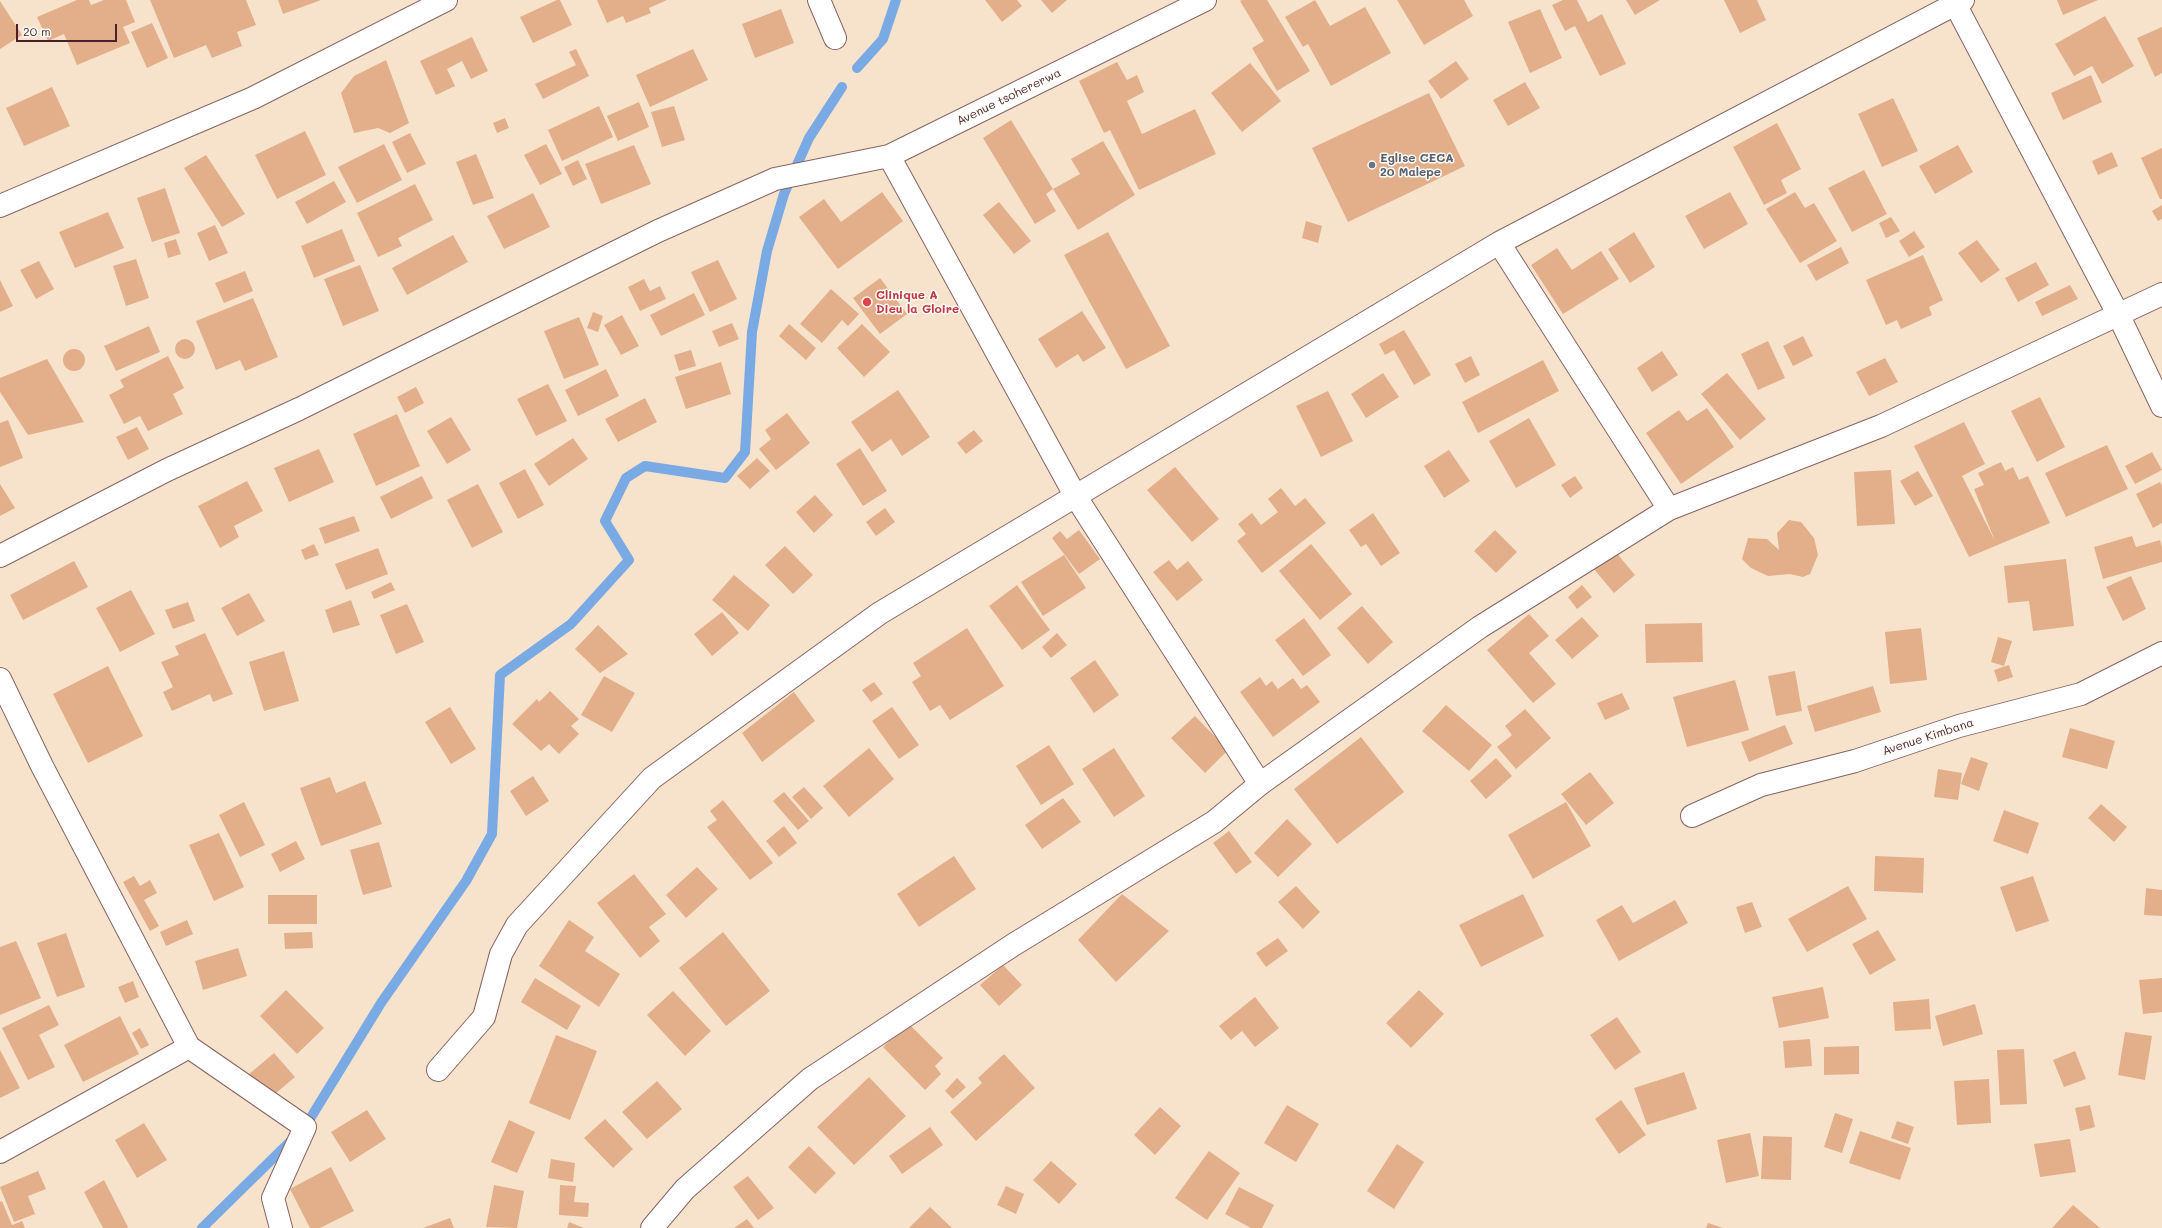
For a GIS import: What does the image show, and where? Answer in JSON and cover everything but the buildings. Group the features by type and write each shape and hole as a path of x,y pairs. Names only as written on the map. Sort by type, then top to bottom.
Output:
{"street":[{"path":"0,206 253,98 446,0"},
{"path":"819,0 835,38"},
{"name":"Avenue tsohererwa","path":"0,556 167,470 299,409 658,231 775,179 889,156 1205,0"},
{"path":"438,1070 484,1017 501,954 518,924 652,778 880,613 1499,243 1957,1 2118,314 2162,406"},
{"path":"889,156 1076,497 1260,784"},
{"path":"1499,243 1669,509"},
{"path":"652,1228 685,1189 810,1079 1013,945 1214,822 1260,784 1480,627 1669,509 1881,426 2162,294"},
{"name":"Avenue Kimbana","path":"1692,816 1761,786 1855,761 1959,726 2081,694 2162,652"},
{"path":"0,679 45,773 189,1046 305,1127 273,1198 281,1228"},
{"path":"0,1152 189,1046"}],"waterway":[{"path":"857,68 883,39 896,0"},
{"path":"202,1228 305,1127 381,1003 466,881 492,834 500,675 571,624 629,560 605,521 626,478 645,466 725,478 745,452 752,332 767,251 784,194 809,138 842,87"}],"place":[{"name":"Eglise CECA 20 Malepe","path":"1372,165"},
{"name":"Clinique A Dieu la Gloire","path":"867,302"}]}
